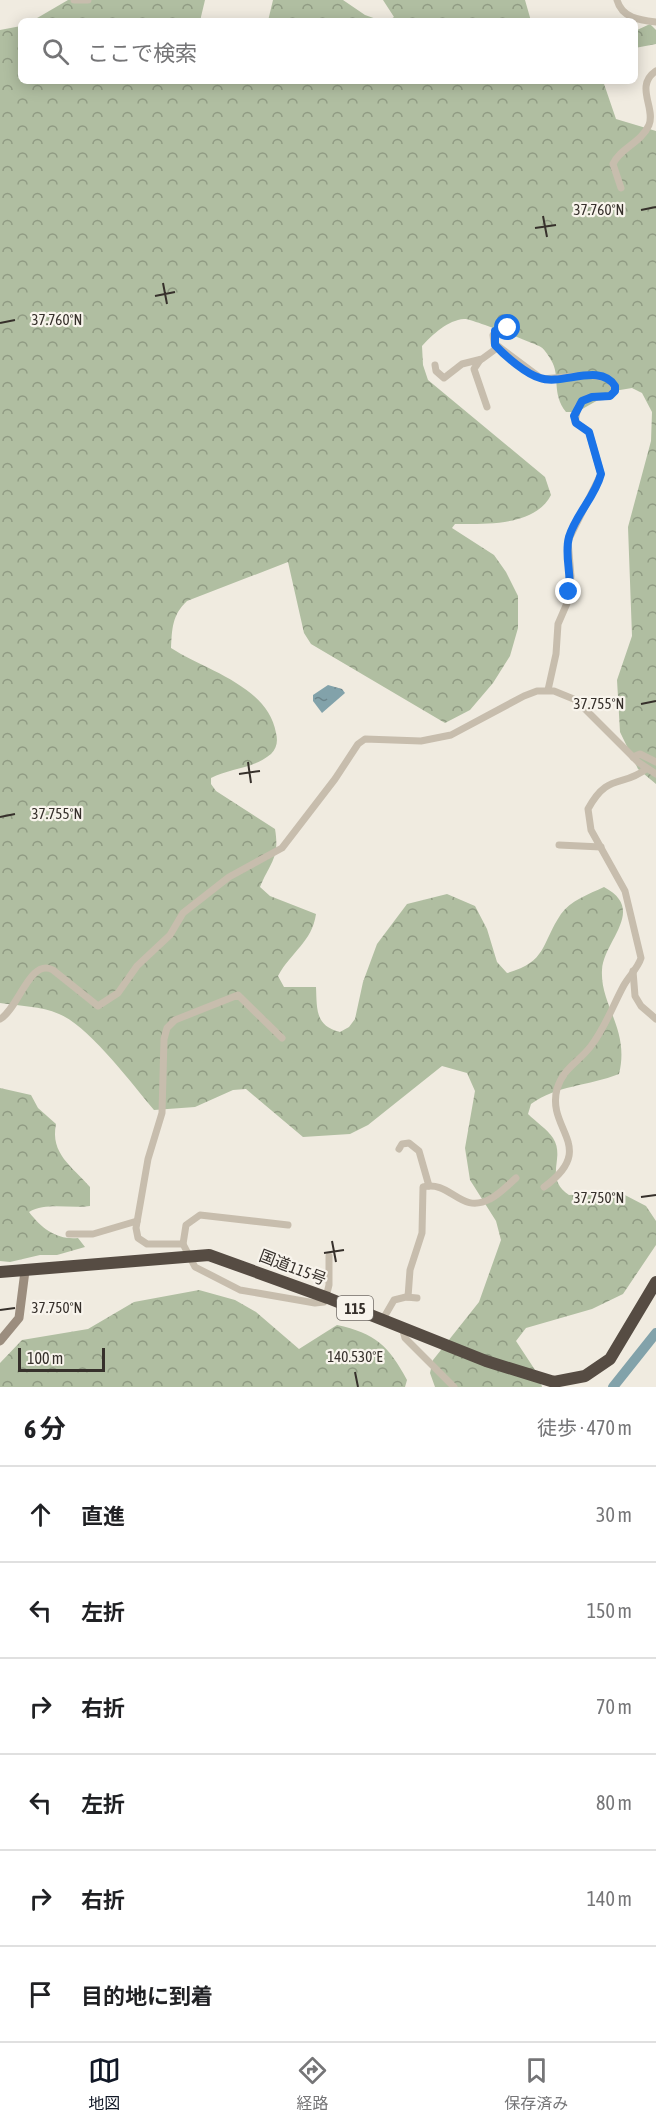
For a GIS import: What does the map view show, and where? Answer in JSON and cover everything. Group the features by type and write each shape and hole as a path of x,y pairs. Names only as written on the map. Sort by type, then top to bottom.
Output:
{"highway":[{"name":"国道115号","path":"0,1272 25,1271 186,1250 220,1257 534,1377 554,1382 582,1382 603,1366 617,1351 656,1282"}],"main road":[{"path":"0,1341 19,1318 25,1271"}],"street":[{"path":"74,0 88,0"},
{"path":"617,0 621,11 629,16 656,22"},
{"path":"621,188 613,164 648,127 650,115 646,87 650,77 656,71"},
{"path":"512,334 506,327 495,331 493,340 497,348 538,378 597,376 608,378 615,388 610,396 585,399 578,406 574,416 576,423 589,432 601,474 569,537 567,550 571,576 568,601 558,624 556,654 548,690"},
{"path":"487,407 474,369 480,360 497,348"},
{"path":"435,365 436,371 444,378 462,364 480,360"},
{"path":"0,1019 10,1013 30,978 39,968 46,967 52,970 98,1006 111,999 137,966 170,935 183,913 229,877 282,848 362,741 371,738 421,741 452,735 524,696 548,690 558,691 576,700 633,757 646,769 656,774"},
{"path":"633,757 640,754 656,762"},
{"path":"544,1187 559,1174 569,1154 567,1133 556,1110 558,1086 568,1068 596,1040 640,962 642,952 621,880 601,847 589,820 588,809 593,800 611,782 646,769"},
{"path":"560,845 601,847"},
{"path":"633,971 635,996 641,1006 656,1019"},
{"path":"186,1250 141,1242 137,1235 137,1221 148,1160 162,1113 164,1039 167,1028 182,1016 238,995 282,1038"},
{"path":"399,1149 402,1144 409,1143 416,1148 429,1186"},
{"path":"408,1297 410,1270 422,1233 421,1190 429,1186 439,1186 463,1202 480,1203 494,1197 516,1178"},
{"path":"288,1226 200,1215 186,1225 186,1250 195,1267 240,1290 315,1303 324,1302 327,1297 329,1256"},
{"path":"69,1234 93,1234 137,1221"},
{"path":"383,1319 392,1302 408,1297 417,1298"},
{"path":"402,1327 403,1335 454,1387"}],"green space":[{"path":"68,0 205,0 201,18 37,18"},
{"path":"273,0 343,0 374,18 269,18"},
{"path":"383,0 525,0 530,18 392,18"},
{"path":"650,24 656,30 656,44 638,47 638,30"},
{"path":"18,27 18,84 604,84 616,119 656,131 656,784 638,769 620,732 617,680 632,636 628,527 651,441 652,412 642,393 632,388 614,391 577,412 566,412 561,405 557,391 554,366 543,348 477,322 464,319 452,322 435,333 422,346 423,365 428,380 545,477 551,495 534,513 522,518 495,523 455,524 452,528 494,555 518,596 518,628 510,656 493,683 470,710 445,723 311,644 304,633 288,562 187,601 178,612 172,635 171,648 248,691 271,717 277,739 276,747 271,754 257,763 211,778 211,784 216,791 275,829 275,854 260,887 270,896 316,914 306,940 278,976 284,987 316,987 319,1016 326,1026 340,1032 349,1027 355,1019 363,982 377,944 407,904 447,894 475,906 487,929 497,962 507,973 530,963 542,951 561,914 580,898 604,887 616,896 622,905 623,915 620,926 604,959 602,970 605,995 621,1044 619,1074 552,1093 531,1104 528,1114 553,1138 557,1153 557,1181 561,1188 569,1195 621,1193 646,1206 656,1221 656,1245 623,1294 592,1309 526,1328 516,1341 539,1376 542,1387 435,1387 430,1373 433,1360 479,1302 501,1240 496,1221 470,1180 465,1148 475,1091 467,1073 442,1066 368,1125 350,1134 303,1137 246,1089 233,1090 195,1107 154,1110 110,1057 71,1021 45,1009 0,1003 0,30"},
{"path":"0,1088 31,1095 38,1108 56,1124 56,1144 59,1152 90,1187 90,1206 51,1206 29,1212 50,1232 63,1237 78,1238 85,1247 57,1255 40,1255 10,1262 0,1261"},
{"path":"199,1290 235,1300 256,1312 299,1349 337,1325 361,1332 379,1343 394,1358 407,1380 405,1387 0,1387 0,1363 22,1340 88,1329 134,1302"}],"water":[{"path":"328,685 342,689 345,693 322,713 313,701 313,695"}],"waterway":[{"path":"613,1387 656,1333"}],"route":[{"path":"508,328 498,328 495,331 493,335 495,345 536,377 546,380 597,376 608,378 615,386 615,391 610,396 592,397 582,401 574,416 576,423 589,432 601,474 569,537 567,550 571,576 569,592"}]}
